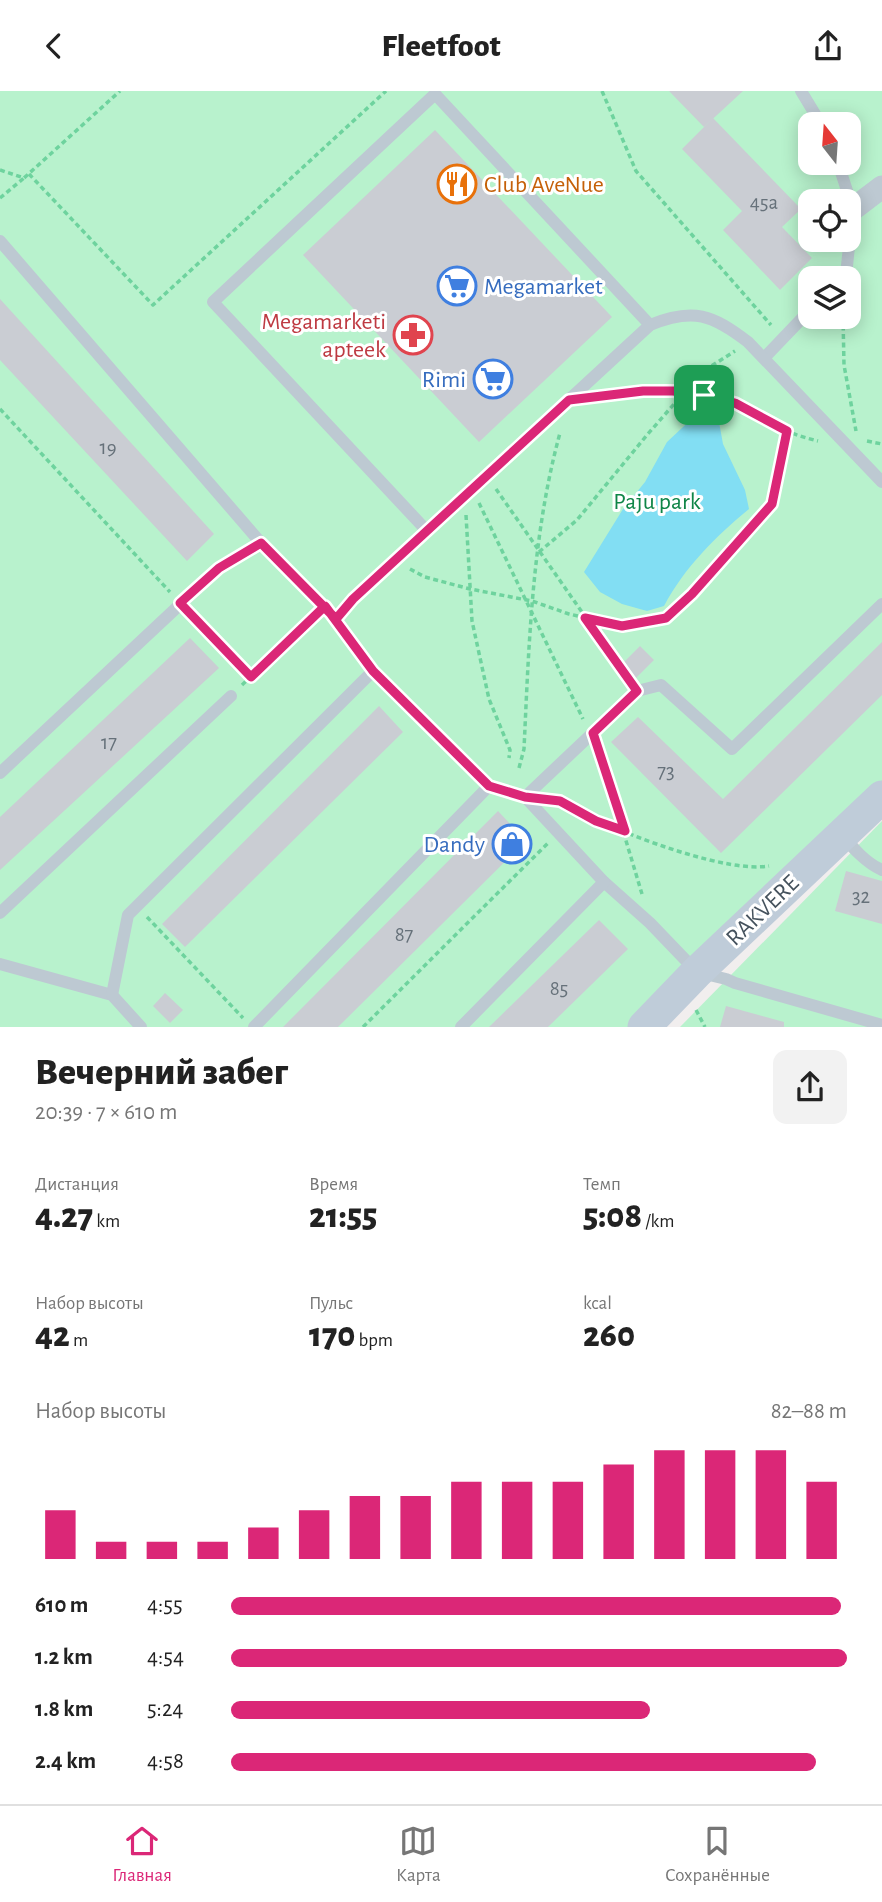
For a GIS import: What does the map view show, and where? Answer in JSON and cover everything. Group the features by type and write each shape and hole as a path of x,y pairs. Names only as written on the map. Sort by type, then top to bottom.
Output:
{"street":[{"path":"861,203 882,187"},
{"name":"RAKVERE","path":"644,1027 697,972 882,797"}],"lane":[{"path":"801,91 814,112"},
{"path":"428,531 213,302 435,94 650,325"},
{"path":"0,241 261,543 325,606 373,671 489,786 525,797 604,883 650,923 697,972 882,1025"},
{"path":"336,619 461,499 650,325 675,317 703,317 724,323 748,342 854,444 882,482"},
{"path":"764,358 798,322"},
{"path":"0,773 219,568 261,543"},
{"path":"525,797 637,691 661,685 732,749 882,604"},
{"path":"112,995 128,915 373,671"},
{"path":"0,913 231,696"},
{"path":"253,1027 489,786"},
{"path":"842,835 853,848 882,870"},
{"path":"461,1027 604,883"},
{"path":"0,964 112,995 141,1027"}],"path":[{"path":"0,198 120,91"},
{"path":"0,170 26,176 153,305 386,91"},
{"path":"602,91 636,171 782,337"},
{"path":"539,552 577,520 702,372 772,326"},
{"path":"519,768 524,748 530,612 544,505 569,400 643,391 683,392 735,403 803,437 854,444 844,365 843,329"},
{"path":"0,409 251,677"},
{"path":"395,561 425,577 532,601 585,618 622,626 666,618 692,594 772,504 787,431"},
{"path":"486,476 637,691"},
{"path":"472,489 530,612 593,733 625,831 650,923"},
{"path":"461,499 467,519 472,621 489,699 510,750 509,758"},
{"path":"231,696 325,606"},
{"path":"525,797 560,801 596,821 728,865 755,868 814,860"},
{"path":"363,1027 558,833"},
{"path":"137,906 253,1027"}],"green space":[{"name":"Paju park","path":"0,91 882,91 882,801 644,1027 0,1027"},
{"path":"882,821 882,1027 680,1027"}],"water":[{"path":"698,413 719,422 723,444 745,490 749,509 702,553 681,578 664,606 647,611 622,604 600,592 584,572 623,509 645,482 667,442"}],"building":[{"path":"669,91 743,91 704,127"},
{"path":"713,118 798,206 798,212 782,227 798,244 798,252 806,252 812,258 804,266 798,266 798,272 780,290 723,230 742,211 682,149"},
{"name":"Megamarket","path":"435,130 612,317 479,442 303,255"},
{"path":"0,299 214,534 187,561 0,360"},
{"path":"190,638 219,668 0,870 0,817"},
{"path":"882,642 882,695 721,853 611,742 638,717 723,799"},
{"path":"640,646 654,660 635,679 621,665"},
{"path":"379,706 403,732 185,947 162,924"},
{"path":"498,811 526,841 338,1027 283,1027"},
{"path":"846,871 882,881 882,924 835,911"},
{"path":"599,920 628,949 548,1027 489,1027"},
{"path":"165,993 183,1010 170,1023 153,1006"},
{"path":"726,1006 784,1022 784,1027 720,1027"}],"place":[{"name":"Club AveNue","path":"457,184"},
{"name":"Megamarket","path":"457,286"},
{"name":"Megamarketi apteek","path":"413,335"},
{"name":"Rimi","path":"493,379"},
{"name":"Dandy","path":"512,844"}],"route":[{"path":"704,395 643,391 569,400 353,599 336,619 325,606 261,543 219,568 180,603 251,677 325,606 373,671 489,786 525,797 560,801 596,821 625,831 593,733 637,691 585,618 622,626 666,618 692,594 772,504 787,431 735,403 704,395"}]}
